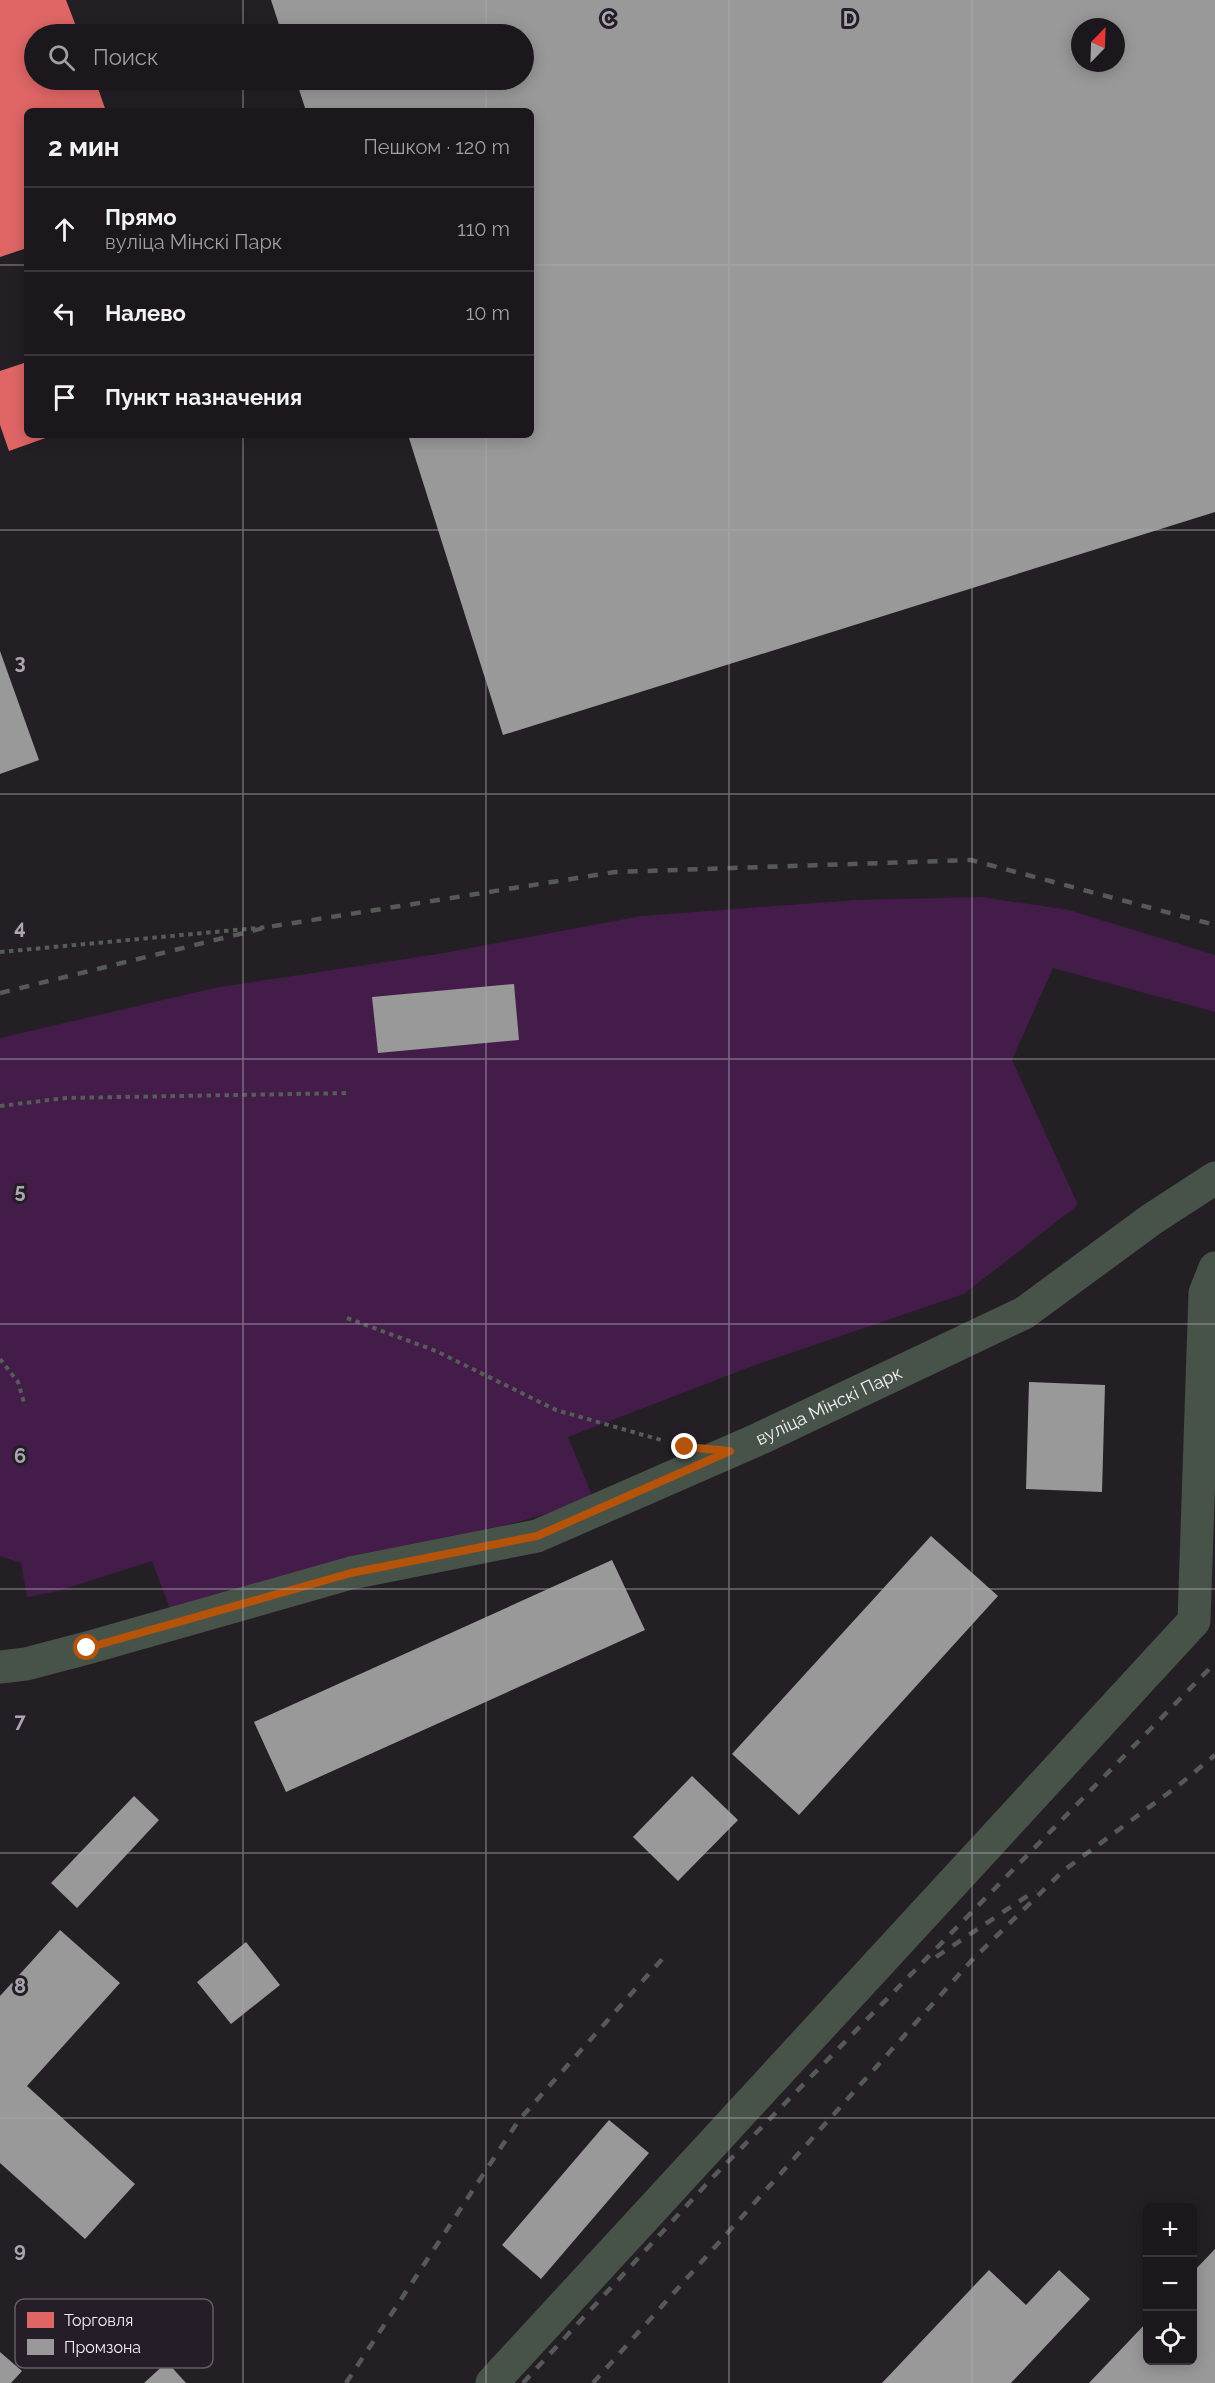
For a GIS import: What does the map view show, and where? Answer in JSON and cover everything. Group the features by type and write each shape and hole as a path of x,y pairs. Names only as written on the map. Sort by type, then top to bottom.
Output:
{"street":[{"name":"вуліца Мінскі Парк","path":"13,1665 351,1573 537,1536 761,1438 1024,1314 1152,1219 1215,1178"},
{"path":"492,2383 1194,1621 1205,1293 1215,1268"}],"path":[{"path":"0,952 268,927"},
{"path":"0,1107 66,1098 350,1093"},
{"path":"346,1318 436,1351 556,1410 664,1441"},
{"path":"0,1359 18,1382 25,1406"}],"shaded area":[{"path":"982,897 1069,910 1215,955 1215,1012 1053,968 1012,1060 1078,1205 964,1294 758,1364 568,1437 594,1500 458,1539 172,1614 152,1561 58,1591 27,1597 21,1563 0,1556 0,1038 219,987 438,954 641,916 855,900"}],"building: Торговля":[{"path":"0,0 66,0 75,24 24,24 24,90 99,90 105,108 24,108 24,249 0,257"},
{"path":"24,363 24,438 46,438 9,451 0,425 0,371"}],"building: Промзона":[{"path":"271,0 1215,0 1215,512 503,735 409,438 534,438 534,108 305,108 299,90 534,90 534,24 279,24"},
{"path":"0,651 39,760 0,774"},
{"path":"514,984 519,1040 378,1053 372,997"},
{"path":"1029,1382 1105,1385 1102,1492 1026,1489"},
{"path":"931,1536 998,1596 799,1815 732,1754"},
{"path":"612,1560 645,1630 286,1792 254,1722"},
{"path":"692,1776 738,1820 678,1881 633,1837"},
{"path":"134,1796 159,1820 77,1908 51,1883"},
{"path":"60,1930 120,1983 27,2086 135,2184 85,2239 0,2163 0,1996"},
{"path":"246,1942 280,1985 231,2024 197,1982"},
{"path":"609,2120 649,2153 541,2279 502,2245"},
{"path":"1215,2249 1215,2383 1089,2383 1143,2326 1143,2365 1197,2365 1197,2268"},
{"path":"989,2270 1026,2305 1059,2270 1090,2299 1011,2383 882,2383"},
{"path":"0,2352 15,2365 15,2368 22,2371 11,2383 0,2383"},
{"path":"160,2368 172,2368 186,2383 144,2383"}],"railway":[{"path":"0,993 268,927 615,872 971,860 1215,925"},
{"path":"523,2383 714,2176 1215,1663"},
{"path":"593,2383 972,1960 1063,1871 1179,1785 1215,1755"},
{"path":"936,1957 1036,1890"},
{"path":"346,2383 519,2120 663,1958"}],"route":[{"path":"87,1648 351,1573 537,1536 730,1451 685,1447"}]}
